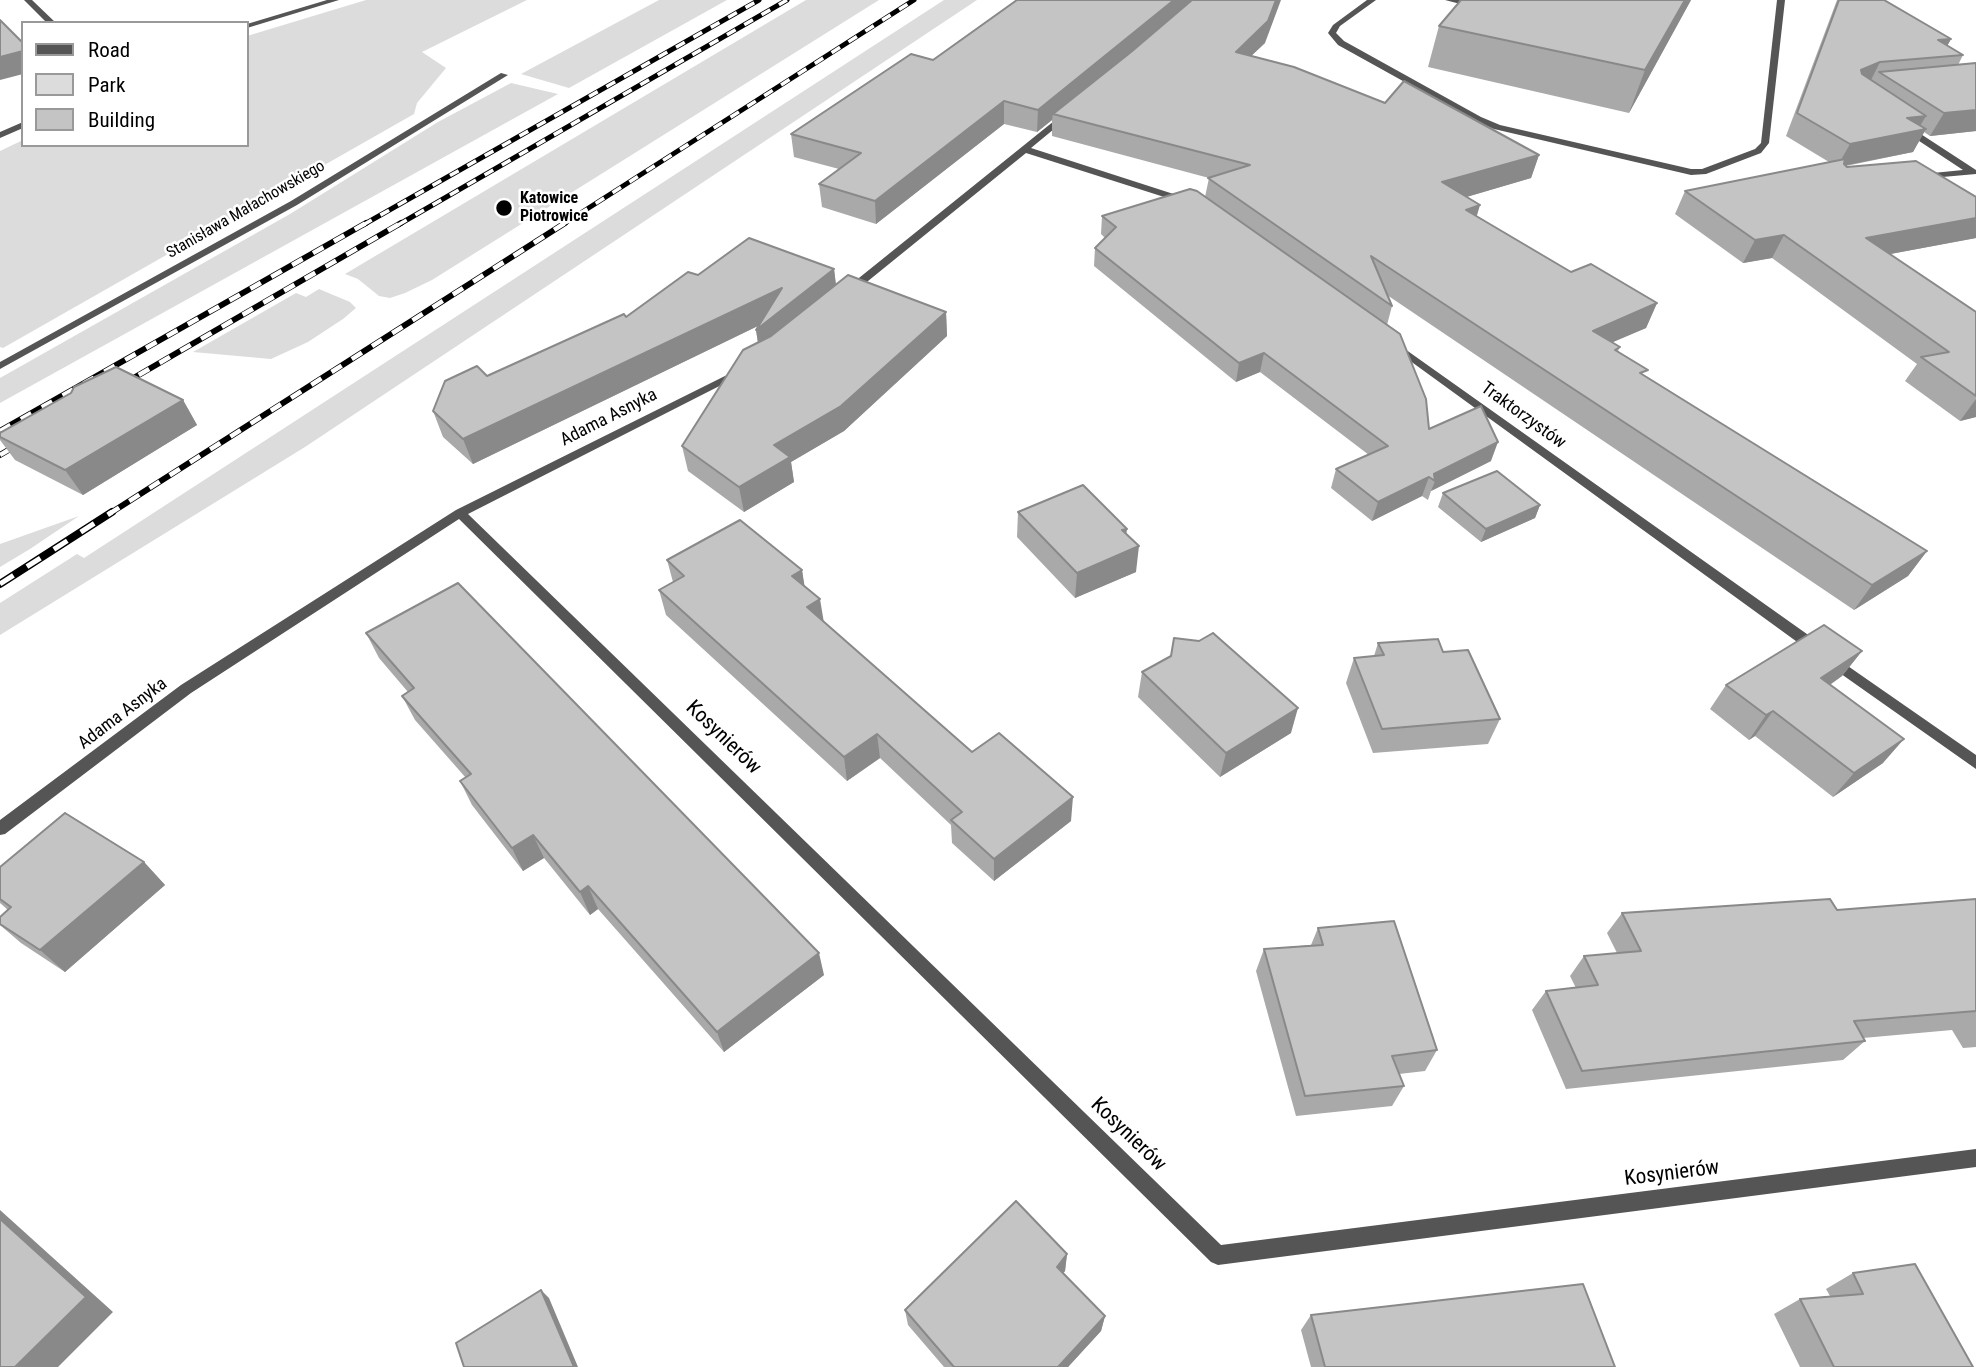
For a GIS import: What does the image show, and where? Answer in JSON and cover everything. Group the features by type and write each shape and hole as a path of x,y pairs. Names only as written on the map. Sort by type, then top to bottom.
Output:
{"street":[{"path":"28,0 50,21"},
{"path":"248,26 334,0"},
{"path":"1372,0 1337,25 1332,33 1341,43 1478,119 1497,127 1691,172 1703,172 1758,151 1765,143 1781,0"},
{"path":"1449,0 1486,8"},
{"name":"Stanisława Małachowskiego","path":"0,366 294,203 504,75"},
{"path":"843,296 1074,110"},
{"path":"1902,125 1974,172"},
{"path":"0,135 21,126"},
{"path":"1024,149 1199,205"},
{"path":"1918,177 1974,172"},
{"name":"Traktorzystów","path":"1379,334 1976,763"},
{"name":"Adama Asnyka","path":"0,828 186,689 460,513 756,363"},
{"name":"Kosynierów","path":"460,513 1218,1255 1976,1158"}],"green space":[{"path":"366,0 527,0 422,52 446,68 417,103 414,114 3,348 0,347 0,151 21,141 21,147 248,147 248,36"},
{"path":"659,0 727,0 569,88 521,74"},
{"path":"806,0 879,0 432,280 390,298 379,296 358,279 345,274"},
{"path":"944,0 977,0 305,447 0,635 0,603 77,554 84,558"},
{"path":"511,83 558,94 0,403 0,378 290,214 438,122"},
{"path":"319,289 350,302 356,308 308,342 271,359 193,352 296,293 306,297"},
{"path":"79,516 30,549 0,567 0,544"}],"building":[{"path":"1017,0 1174,0 1038,110 1004,101 875,201 819,184 861,153 791,134 911,54 933,60"},
{"path":"1192,0 1276,0 1268,21 1236,52 1294,67 1385,103 1404,81 1539,155 1442,182 1480,205 1466,210 1571,272 1591,264 1657,303 1593,331 1620,347 1615,350 1648,370 1640,373 1927,551 1872,585 1371,256 1392,306 1208,178 1250,165 1053,114"},
{"path":"1461,0 1685,0 1645,70 1439,26"},
{"path":"1839,0 1884,0 1951,39 1938,40 1963,55 1880,62 1861,70 1862,74 1926,116 1907,118 1926,129 1850,144 1797,113"},
{"path":"0,20 21,41 21,52 0,57"},
{"path":"1976,63 1976,110 1944,113 1879,72"},
{"path":"1845,159 1844,164 1847,167 1916,161 1976,197 1976,218 1866,238 1976,312 1976,396 1921,357 1949,352 1784,235 1755,240 1685,191"},
{"path":"1190,189 1197,191 1400,334 1426,399 1429,429 1481,406 1498,442 1434,474 1435,481 1429,477 1378,502 1336,469 1388,446 1264,353 1239,363 1095,248 1116,227 1102,216"},
{"path":"749,238 834,269 756,330 782,288 463,439 433,411 445,381 477,366 487,376 624,314 626,317 688,272 698,275"},
{"path":"848,275 946,312 841,406 774,445 790,457 739,487 682,446 743,350 771,336"},
{"path":"116,367 183,400 65,470 0,437 0,433 71,393 74,387"},
{"path":"1497,471 1540,505 1486,529 1443,493"},
{"path":"1083,485 1127,529 1122,530 1139,546 1077,573 1018,512"},
{"path":"740,520 802,570 792,576 820,599 807,607 972,752 999,733 1073,797 994,859 951,820 962,812 877,734 844,757 659,590 684,576 667,560"},
{"path":"458,583 819,953 717,1032 588,886 580,892 533,835 512,848 460,781 471,774 402,696 414,688 366,633"},
{"path":"1824,625 1862,651 1821,678 1904,739 1854,773 1773,711 1766,715 1726,685"},
{"path":"1213,633 1298,708 1226,753 1142,672 1171,656 1174,638 1199,641"},
{"path":"1438,639 1443,652 1468,650 1500,719 1382,729 1354,658 1384,655 1378,643"},
{"path":"65,813 144,862 40,950 0,924 0,917 11,907 0,899 0,867"},
{"path":"1830,899 1837,910 1976,899 1976,1011 1854,1021 1865,1041 1582,1071 1546,991 1598,985 1584,956 1641,951 1622,913"},
{"path":"1394,921 1437,1050 1392,1056 1404,1086 1305,1096 1264,949 1323,945 1318,928"},
{"path":"1016,1201 1067,1254 1057,1267 1105,1316 1058,1367 954,1367 905,1310"},
{"path":"0,1219 86,1297 15,1367 0,1367"},
{"path":"1915,1264 1973,1367 1834,1367 1800,1299 1863,1294 1853,1273"},
{"path":"1583,1284 1615,1367 1325,1367 1311,1315"},
{"path":"541,1290 574,1367 464,1367 456,1343"}],"railway":[{"path":"363,225 759,0"},
{"path":"398,225 787,0"},
{"path":"562,225 914,0"},
{"path":"0,431 366,223"},
{"path":"118,387 401,223"},
{"path":"109,514 565,223"},
{"path":"0,455 24,441"},
{"path":"0,584 112,512"}],"place":[{"name":"Katowice Piotrowice","path":"504,208"}]}
